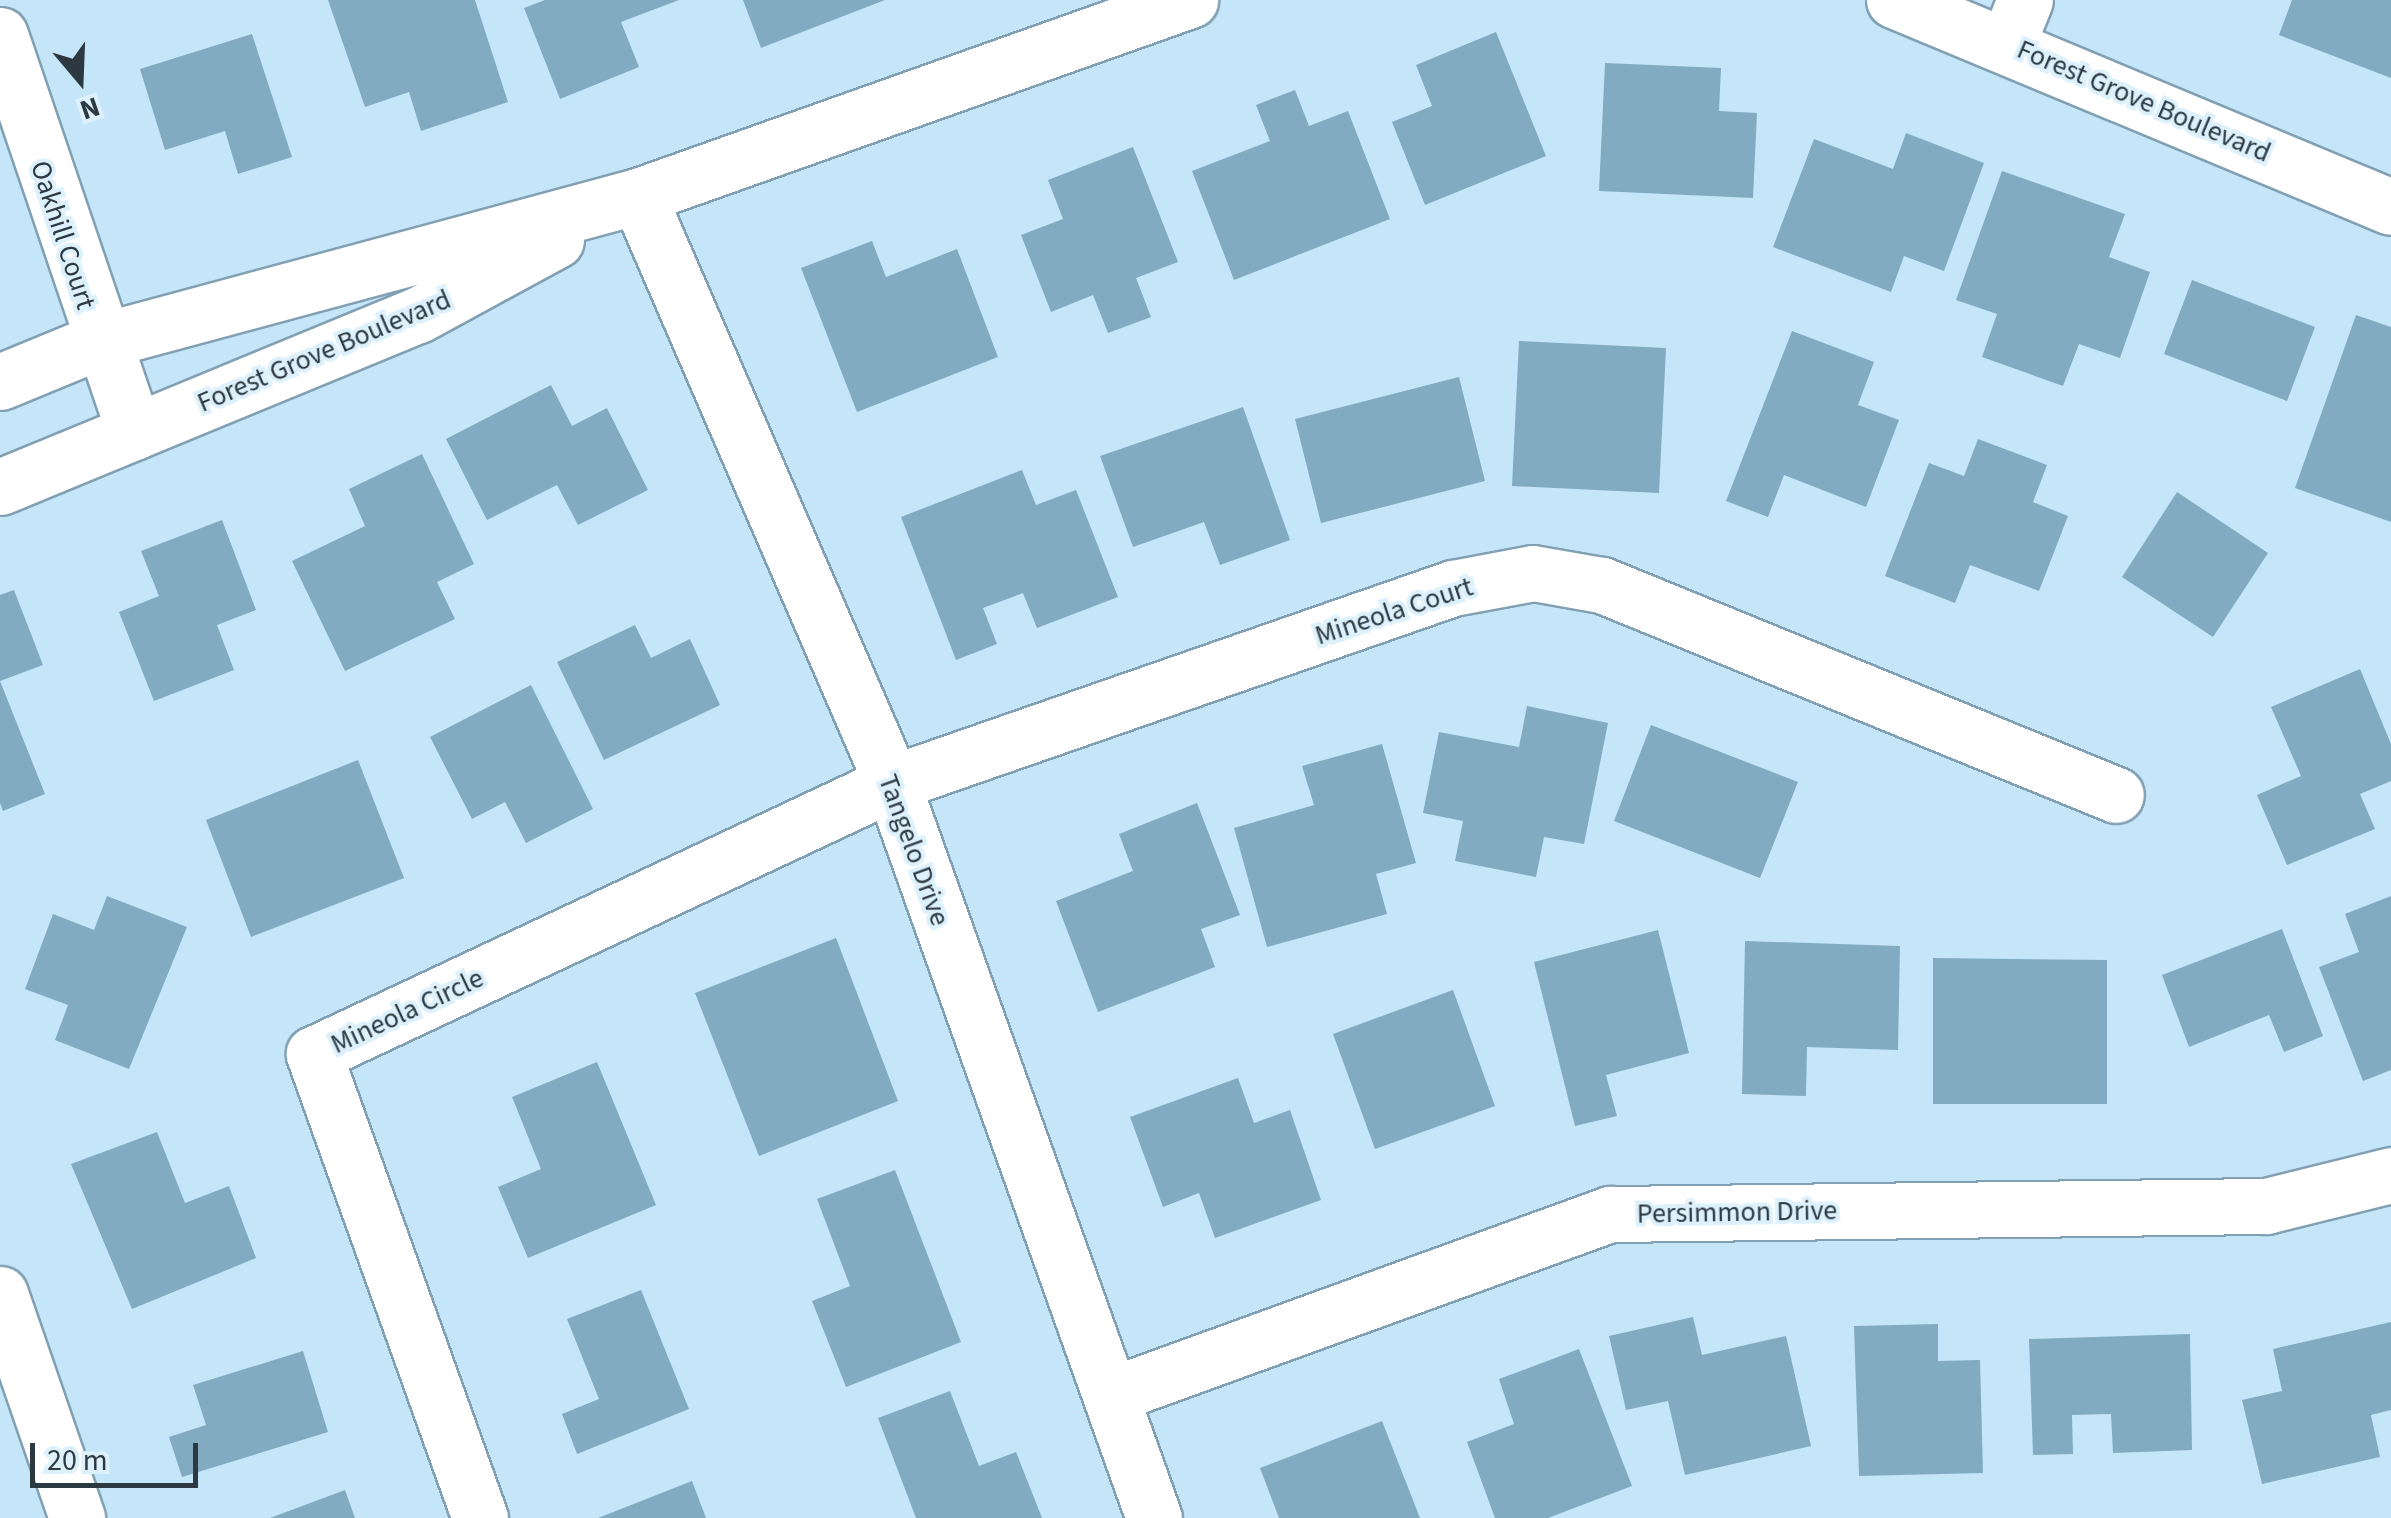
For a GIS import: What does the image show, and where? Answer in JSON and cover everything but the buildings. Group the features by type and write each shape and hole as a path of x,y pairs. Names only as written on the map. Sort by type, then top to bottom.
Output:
{"street":[{"name":"Forest Grove Boulevard","path":"0,382 97,342 638,196 1190,0"},
{"name":"Forest Grove Boulevard","path":"1894,0 2016,21 2391,207"},
{"name":"Oakhill Court","path":"0,34 97,342 134,432"},
{"name":"Forest Grove Boulevard","path":"0,486 418,315 638,196"},
{"name":"Tangelo Drive","path":"638,196 892,783 1154,1518"},
{"name":"Mineola Court","path":"892,783 1453,588 1533,573 1602,585 2116,796"},
{"name":"Mineola Circle","path":"480,1518 314,1054 892,783"},
{"name":"Persimmon Drive","path":"1111,1395 1610,1214 2266,1206 2391,1175"},
{"path":"0,1294 78,1518"}]}
